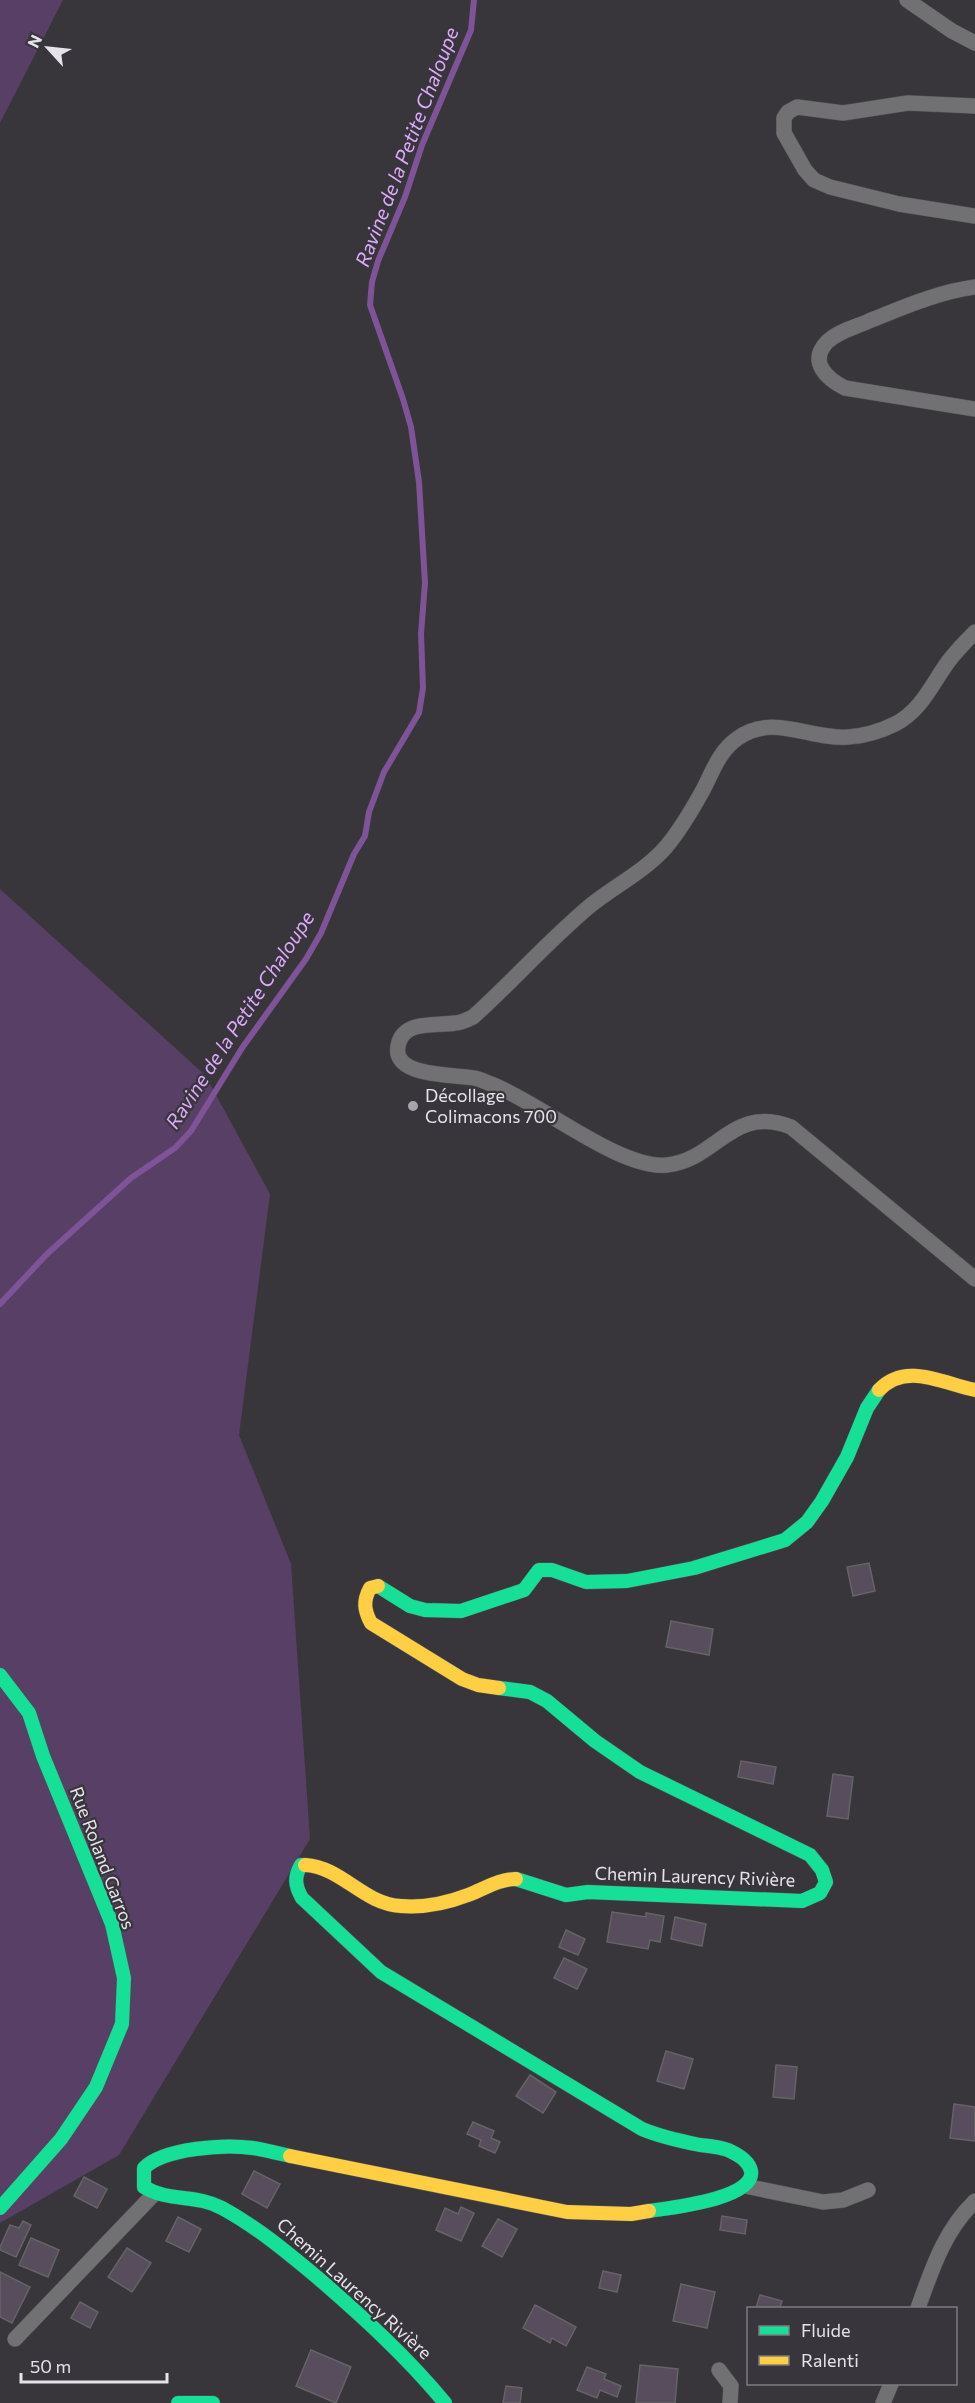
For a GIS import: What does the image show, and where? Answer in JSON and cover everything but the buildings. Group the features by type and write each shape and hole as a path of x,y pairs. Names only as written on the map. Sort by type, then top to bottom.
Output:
{"street":[{"path":"907,0 952,31 975,43"},
{"path":"975,106 908,103 843,113 797,107 788,112 784,118 784,133 805,170 814,180 830,187 899,204 975,216"},
{"path":"975,287 927,298 841,332 827,342 819,356 821,369 829,380 845,388 975,409"},
{"path":"975,632 957,649 917,708 897,723 869,734 847,738 826,736 783,726 758,728 738,737 717,760 685,823 640,872 614,888 573,921 472,1017 458,1023 416,1026 405,1032 398,1043 399,1055 404,1063 418,1072 476,1078 494,1085 622,1155 646,1164 668,1165 687,1160 747,1123 763,1119 791,1126 975,1279"},
{"name":"Chemin Laurency Rivière","path":"745,2186 751,2178 751,2170 747,2162 740,2157 727,2150 662,2137 642,2129 381,1972 302,1898 295,1886 294,1876 301,1865 311,1864 367,1897 386,1904 409,1907 434,1905 512,1879 532,1883 565,1895 588,1892 802,1902 816,1898 825,1889 827,1880 823,1868 810,1855 640,1772 595,1741 547,1701 530,1692 515,1688 478,1685 462,1679 371,1623 364,1612 364,1598 370,1588 380,1587 410,1606 425,1610 461,1611 524,1590 534,1575 546,1569 555,1570 586,1582 623,1581 650,1577 726,1558 788,1539 804,1525 816,1509 847,1457 870,1403 888,1383 903,1376 920,1375 975,1390"},
{"name":"Rue Roland Garros","path":"0,1675 29,1713 43,1756 112,1924 124,1978 122,2024 96,2086 61,2139 0,2208"},
{"path":"15,2339 154,2194 144,2187 142,2177 144,2168 152,2159 233,2146 252,2148 567,2212 631,2214 700,2202 730,2194 745,2186 823,2202 843,2200 868,2190"},
{"name":"Chemin Laurency Rivière","path":"154,2194 198,2198 223,2208 255,2228 281,2247 371,2325 424,2378 445,2403"},
{"path":"918,2307 947,2235 975,2201"},
{"path":"719,2370 731,2386 730,2403"},
{"path":"884,2403 891,2385"},
{"path":"178,2403 213,2403"}],"shaded area":[{"path":"0,0 63,0 0,123"},
{"path":"0,889 205,1075 270,1194 239,1435 291,1564 310,1839 119,2155 0,2223"}],"waterway":[{"name":"Ravine de la Petite Chaloupe","path":"0,1304 47,1254 131,1178 175,1148 191,1131 242,1048 306,959 321,933 354,854 365,836 369,812 384,772 419,713 423,688 421,634 425,583 419,482 411,427 370,305 372,282 378,261 405,197 422,145 471,30 474,0"}],"traffic: fast":[{"path":"378,1586 410,1606 425,1610 461,1611 524,1590 539,1570 552,1570 586,1582 627,1581 694,1568 785,1540 807,1522 822,1501 847,1457 867,1408 879,1390"},
{"path":"0,1675 29,1713 43,1756 112,1924 124,1978 122,2024 96,2087 61,2139 0,2208"},
{"path":"499,1688 530,1692 547,1701 595,1741 640,1772 810,1855 822,1870 826,1882 820,1893 802,1901 588,1892 566,1895 516,1879"},
{"path":"305,1865 301,1865 296,1878 302,1898 381,1972 642,2129 678,2140 728,2150 742,2158 750,2167 749,2181 740,2189 709,2200 649,2211"},
{"path":"290,2156 241,2147 211,2147 180,2152 153,2161 144,2168 144,2187 163,2195 212,2204 235,2215 260,2232 318,2278 368,2323 445,2403"},
{"path":"178,2403 213,2403"}],"traffic: slow":[{"path":"879,1390 890,1381 913,1376 926,1377 975,1390"},
{"path":"378,1586 370,1588 365,1601 371,1623 462,1679 478,1685 499,1688"},
{"path":"305,1865 330,1872 375,1899 401,1906 427,1906 444,1903 498,1882 516,1879"},
{"path":"290,2156 567,2212 631,2214 649,2211"}],"place":[{"name":"Décollage Colimacons 700","path":"413,1106"}]}
